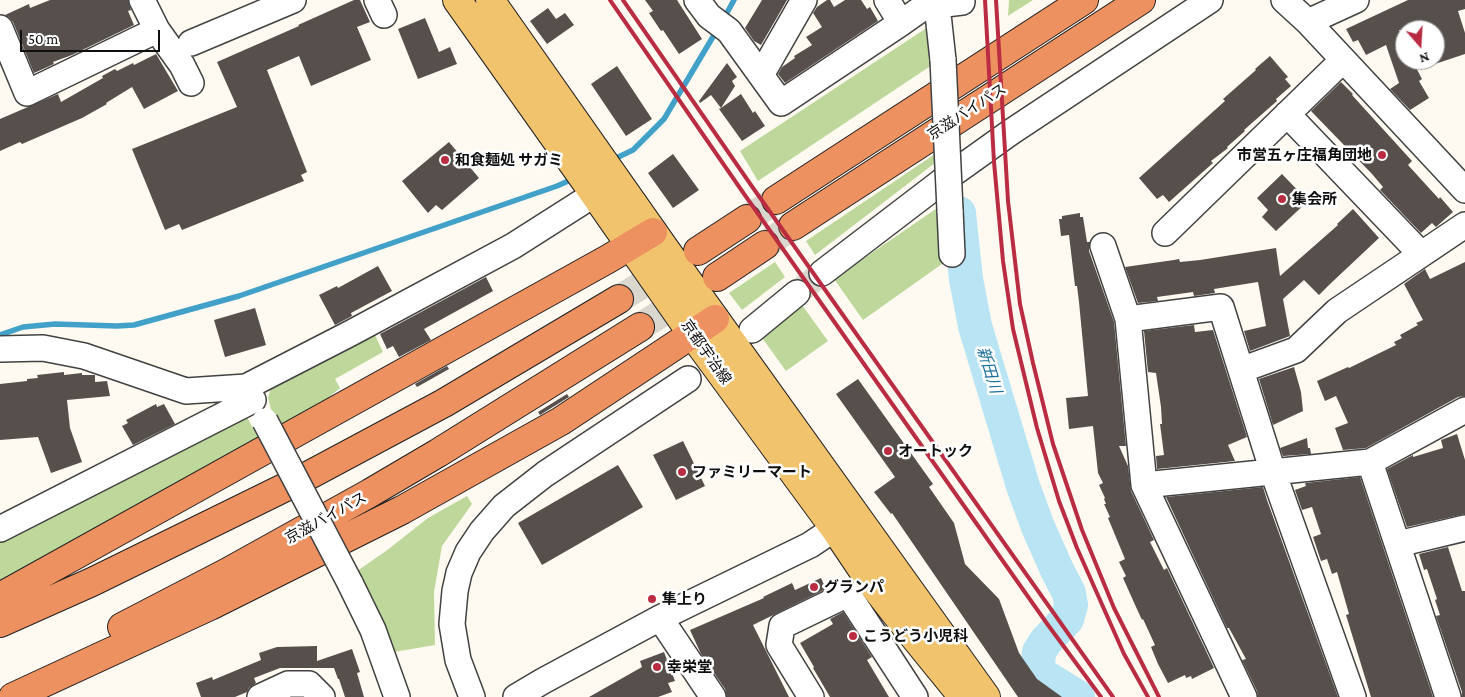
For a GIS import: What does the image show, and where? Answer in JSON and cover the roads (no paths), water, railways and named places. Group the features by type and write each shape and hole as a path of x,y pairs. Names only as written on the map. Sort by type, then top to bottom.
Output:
{"highway":[{"name":"京滋バイパス","path":"776,200 1084,0"},
{"name":"京滋バイパス","path":"793,226 1141,0"},
{"path":"698,251 747,219"},
{"path":"0,597 642,239"},
{"path":"717,277 766,245"},
{"path":"0,623 92,582 300,480 444,403 619,299"},
{"path":"13,697 210,606 402,510 561,421 715,319"},
{"name":"京滋バイパス","path":"0,688 218,577 370,493 438,453 640,327"}],"main road":[{"name":"京都宇治線","path":"457,0 597,175 642,239 715,319 845,522 959,688 986,697"},
{"name":"京都宇治線","path":"490,0 597,175"},
{"name":"京都宇治線","path":"642,239 692,334 845,522"}],"street":[{"path":"142,0 157,30 182,65 191,84"},
{"path":"192,44 293,0"},
{"path":"761,75 804,0"},
{"path":"886,0 902,23"},
{"path":"822,273 941,182 1210,0"},
{"path":"1284,0 1308,22 1464,187"},
{"path":"1308,22 1356,0"},
{"path":"713,13 781,103 928,4 946,4 943,60 952,254"},
{"path":"0,28 27,93 157,30"},
{"path":"1165,233 1343,60"},
{"path":"1287,114 1421,254"},
{"path":"0,529 255,403 351,334 512,246 597,175"},
{"path":"1241,370 1296,350 1337,312 1465,225"},
{"path":"1103,246 1128,319 1144,485 1244,697"},
{"path":"752,330 797,293"},
{"path":"1128,319 1221,307 1273,472 1353,697"},
{"path":"0,349 43,348 84,356 186,391 255,403"},
{"path":"472,697 458,660 452,624 455,590 459,573 468,552 482,531 504,506 545,474 688,379"},
{"path":"255,403 373,630 397,697"},
{"path":"1144,485 1370,462 1463,417"},
{"path":"1370,462 1448,697"},
{"path":"516,697 660,618 810,544 845,522"},
{"path":"1398,544 1465,528"},
{"path":"811,697 779,645 782,626 848,594 915,697"},
{"path":"660,618 713,697"},
{"path":"260,697 288,684 309,684 322,697"}],"waterway":[{"path":"723,20 734,0"},
{"path":"612,160 633,150 664,119 717,30"},
{"path":"0,335 23,327 55,324 134,325 239,296 557,186 575,178"},
{"name":"新田川","path":"959,213 966,279 975,326 1023,486 1038,527 1069,593 1071,605 1067,619 1046,641 1039,652 1038,666 1042,675 1078,697"}],"tunnel":[{"path":"747,219 776,200"},
{"path":"765,245 793,226"},
{"path":"619,299 673,266"},
{"path":"797,293 822,273"},
{"path":"640,327 693,293"}],"railway":[{"path":"610,0 742,191 1048,625 1101,697"},
{"path":"623,0 751,185 1113,697"},
{"path":"985,0 994,162 1003,261 1013,329 1037,428 1059,501 1077,548 1124,654 1148,697"},
{"path":"996,0 1008,201 1020,304 1033,363 1053,444 1082,530 1114,608 1159,697"}],"place":[{"name":"市営五ヶ庄福角団地","path":"1382,155"},
{"name":"和食麺処 サガミ","path":"445,160"},
{"name":"集会所","path":"1282,199"},
{"name":"オートック","path":"888,451"},
{"name":"ファミリーマート","path":"682,472"},
{"name":"グランパ","path":"814,587"},
{"name":"隼上り","path":"652,599"},
{"name":"こうどう小児科","path":"853,636"},
{"name":"幸栄堂","path":"657,667"}]}
